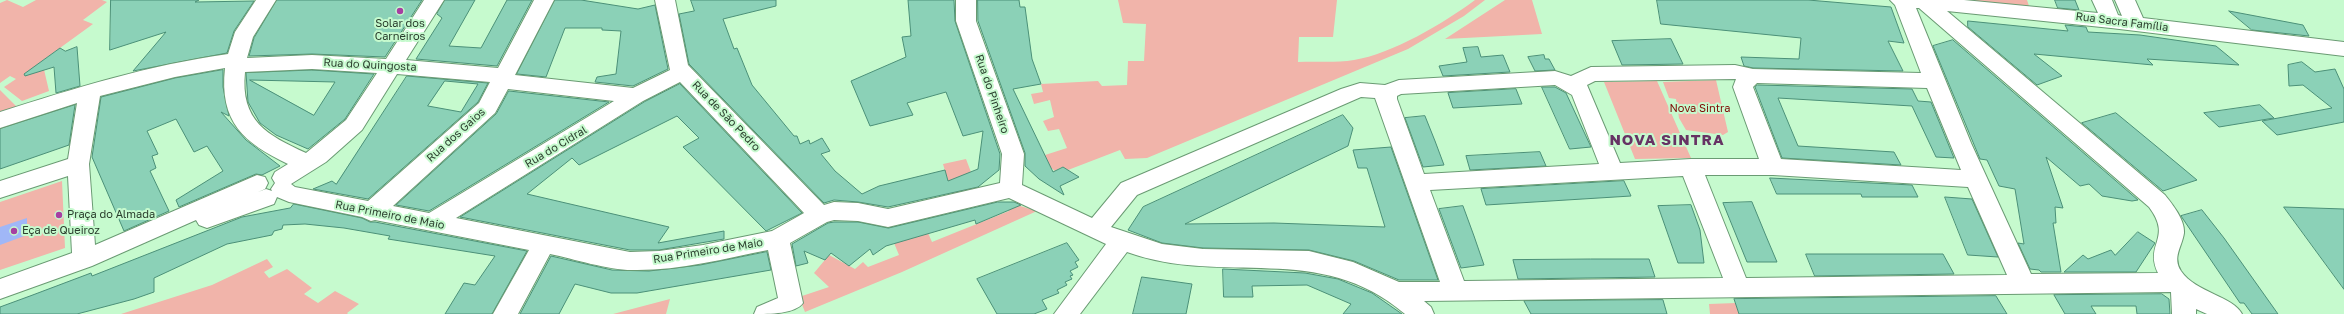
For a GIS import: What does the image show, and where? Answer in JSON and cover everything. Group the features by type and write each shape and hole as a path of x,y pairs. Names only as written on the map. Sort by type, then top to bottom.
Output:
{"street":[{"path":"266,0 244,36 236,63 233,92 241,120 260,138 306,163"},
{"path":"0,289 93,255 123,249 272,187 318,156 354,125 389,68 434,0"},
{"name":"Rua dos Gaios","path":"371,212 487,108 544,0"},
{"name":"Rua de São Pedro","path":"665,0 678,67 820,215"},
{"name":"Rua do Pinheiro","path":"966,0 966,21 1013,154 1020,193"},
{"name":"Rua Sacra Família","path":"1900,0 2111,21 2344,49"},
{"path":"1903,0 1933,81 1975,179 2023,283"},
{"path":"2102,0 2111,21"},
{"path":"2125,0 2136,24"},
{"path":"1925,3 2156,201 2165,212 2170,223 2172,234 2167,246 2165,258 2167,270 2179,285 2192,296 2230,314"},
{"name":"Rua do Quingosta","path":"0,120 90,91 168,72 236,63 312,62 389,68 415,68 636,96"},
{"name":"Rua do Cidral","path":"430,223 613,112 636,96 683,72"},
{"path":"1573,84 1591,74 1735,72 1753,76 1933,81"},
{"path":"1753,76 1745,80 1743,87 1773,167"},
{"path":"1096,229 1129,189 1360,90 1386,92 1399,87 1555,78 1573,84 1581,91 1612,170"},
{"path":"90,91 78,164 93,255"},
{"path":"1386,92 1386,98 1415,184 1455,291"},
{"path":"0,190 78,164"},
{"path":"1415,184 1612,170 1690,167 1773,167 1975,179"},
{"path":"1690,167 1738,287"},
{"name":"Rua Primeiro de Maio","path":"272,187 289,194 371,212 545,243 630,261 659,260 703,254 777,239 820,215 847,211 888,218 1020,193"},
{"path":"1020,193 1096,229 1151,250 1185,257 1290,259 1327,264 1352,271 1396,292 1422,314"},
{"path":"766,314 791,303 777,239"},
{"path":"1066,314 1123,240"},
{"path":"505,314 545,243"},
{"path":"1396,292 2023,283 2179,285"},
{"path":"2179,285 2184,314"}],"green space":[{"path":"7,0 23,7 36,0 102,0 107,2 83,20 93,24 42,61 49,91 22,101 4,87 16,79 10,76 0,83 0,3"},
{"path":"1118,0 1337,0 1333,37 1299,37 1298,62 1340,61 1369,57 1401,44 1433,28 1475,0 1485,0 1464,16 1408,49 1147,158 1125,159 1120,150 1068,170 1062,167 1055,171 1050,167 1045,155 1067,148 1059,129 1048,131 1043,121 1054,117 1050,100 1034,104 1031,94 1043,92 1041,84 1098,81 1102,86 1127,85 1128,61 1144,61 1146,24 1123,23"},
{"path":"1505,0 1532,0 1542,34 1445,39"},
{"path":"1964,0 2027,0 2029,6"},
{"name":"Nova Sintra","path":"1716,80 1728,132 1723,135 1686,130 1679,118 1676,99 1669,98 1663,82"},
{"path":"1657,81 1691,158 1635,159 1604,82"},
{"path":"0,90 19,109 4,115 0,111"},
{"path":"966,159 977,188 953,198 943,164"},
{"path":"62,181 65,248 0,270 0,202"},
{"path":"1007,202 1037,211 902,272 805,312 799,297 829,287 814,273 829,255 855,269 863,262 868,267 899,255 894,243 928,233 932,242 1009,211"},
{"path":"267,259 273,267 264,272 269,278 287,269 312,288 304,294 318,303 335,291 359,304 347,313 348,314 121,314 212,285"},
{"path":"670,299 666,314 613,314"},
{"path":"1736,303 1739,314 1710,314 1709,304"}],"water":[{"name":"Eça de Queiroz","path":"27,218 27,235 0,245 0,227"}],"building":[{"path":"111,0 199,0 195,2 254,1 234,31 227,53 133,71 166,32 110,50"},
{"path":"277,0 422,0 385,57 312,54 249,56 254,38"},
{"path":"445,0 475,0 449,46 481,48 507,0 532,0 497,66 416,59 442,18 437,14"},
{"path":"555,0 581,0 638,9 655,5 668,69 633,86 595,82 597,77 616,74 621,31 602,30 602,28 565,28 546,77 517,74"},
{"path":"691,0 776,0 776,6 723,19 734,49 737,48 752,85 794,136 797,136 800,144 809,140 810,144 822,138 830,151 821,154 835,171 862,194 879,186 945,170 948,181 978,169 983,131 963,136 946,92 907,103 913,115 870,126 851,81 906,57 902,37 911,36 908,0 954,0 955,21 1000,154 999,170 978,187 888,207 834,200 824,203 689,64 679,14 694,11"},
{"path":"978,0 1019,0 1020,7 1025,7 1032,59 1041,84 1013,89 1053,172 1063,167 1079,177 1060,186 1064,195 1039,179 1025,166 1025,153 978,21"},
{"path":"1657,0 1808,0 1891,7 1904,43 1888,41 1903,71 1753,68 1744,66 1741,57 1799,59 1801,38 1661,24"},
{"path":"2055,0 2075,0 2079,10 2058,8"},
{"path":"2229,11 2303,25 2309,36 2252,30"},
{"path":"1968,21 2068,31 2065,25 2086,27 2088,32 2140,35 2216,46 2239,65 2147,59 2153,65 2034,54 2062,76 2037,85 1968,27"},
{"path":"1671,39 1683,64 1622,65 1612,41"},
{"path":"1953,40 2138,200 2132,201 2102,196 2089,184 2080,186 2046,157 2063,208 2055,207 2056,223 2053,223 2061,272 2041,272 2039,270 2030,269 2018,243 2024,244 2015,189 1999,186 1987,160 1980,159 1933,46"},
{"path":"77,47 80,86 56,93 54,67 25,76 24,74 60,48 65,51"},
{"path":"1478,47 1481,57 1503,55 1510,72 1443,76 1439,66 1467,62 1463,48"},
{"path":"1544,55 1545,59 1549,59 1555,70 1535,71 1528,57"},
{"path":"2302,62 2315,72 2335,69 2344,89 2344,122 2277,135 2262,121 2332,108 2303,85 2289,86 2288,65"},
{"path":"223,70 223,87 229,116 221,112 246,140 280,166 262,175 256,174 179,207 176,200 223,171 207,146 194,152 176,119 147,131 158,154 152,156 156,168 150,171 169,211 124,231 92,157 101,97 175,78"},
{"path":"312,70 374,74 345,119 308,149 276,135 260,123 248,102 246,73","holes":["250,80 335,82 314,115"]},
{"path":"407,76 488,83 478,102 368,199 313,189 332,181 336,184","holes":["445,81 478,84 461,112 428,106"]},
{"path":"680,84 802,213 766,231 683,147 699,138 677,116 579,165 572,158 527,194 669,227 658,243 724,231 724,239 659,250 630,250 460,217 644,102"},
{"path":"1758,85 1912,89 1918,101 1931,102 1954,158 1936,157 1912,106 1778,98 1798,146 1894,152 1901,165 1782,158 1755,87"},
{"path":"1542,87 1555,87 1566,93 1591,147 1570,149"},
{"path":"1516,89 1522,104 1453,108 1448,93"},
{"path":"509,91 609,102 429,211 396,205 496,114"},
{"path":"75,105 69,145 0,169 0,129"},
{"path":"2260,105 2274,118 2219,127 2204,113"},
{"path":"2116,113 2197,180 2163,191 2082,123"},
{"path":"1343,115 1353,128 1348,146 1185,224 1274,223 1385,227 1367,168 1358,168 1353,150 1391,147 1438,280 1399,280 1354,261 1309,250 1203,248 1162,243 1128,230 1143,207"},
{"path":"1425,116 1444,165 1423,167 1405,118"},
{"path":"1540,152 1546,166 1470,170 1466,156"},
{"path":"1770,178 1912,185 1918,197 1862,197 1861,194 1777,194"},
{"path":"1624,181 1631,196 1486,205 1481,189"},
{"path":"1945,197 1972,199 1998,257 1968,255"},
{"path":"998,202 1014,202 1021,205 976,224 975,220 886,246 873,255 870,249 849,266 831,253 825,260 804,251 808,263 796,266 792,244 828,223 858,222 888,228"},
{"path":"1752,202 1777,262 1747,262 1723,203"},
{"path":"294,204 362,218 370,222 527,251 492,314 445,314 464,283 475,285 495,256 388,239 390,236 344,228 305,224 283,225 282,229 274,231 272,235 227,244 154,278 154,292 134,299 77,314 0,314 0,307 91,273 92,276 242,217 290,208"},
{"path":"1691,205 1700,230 1704,263 1678,263 1658,206"},
{"path":"1463,206 1484,265 1461,268 1439,209"},
{"path":"2284,207 2344,209 2344,289"},
{"path":"2202,210 2224,238 2278,314 2252,314 2244,303 2240,303 2181,216"},
{"path":"2138,232 2155,243 2136,272 2064,272 2083,255 2088,259 2111,250 2115,255"},
{"path":"1067,243 1079,260 1075,262 1078,267 1070,271 1073,275 1070,276 1072,279 1065,282 1067,285 1057,290 1059,293 1042,300 1047,309 1034,314 997,314 977,279"},
{"path":"767,252 771,270 637,293 611,293 575,284 559,314 520,314 551,256 612,270 649,271 700,265"},
{"path":"1806,254 1943,254 1954,274 1815,276"},
{"path":"1649,259 1655,277 1518,279 1513,260"},
{"path":"1223,269 1305,273 1338,279 1372,293 1402,314 1343,314 1351,304 1307,285 1252,286 1253,297 1224,297"},
{"path":"1142,277 1192,284 1186,314 1133,314"},
{"path":"2162,294 2169,299 2170,314 2137,314 2136,306 2091,306 2096,314 2065,314 2054,295"},
{"path":"1996,296 2007,314 1739,314 1734,299"},
{"path":"1663,300 1667,314 1531,314 1524,301"}],"place":[{"name":"Solar dos Carneiros","path":"400,11"},
{"name":"Praça do Almada","path":"59,215"},
{"name":"Eça de Queiroz","path":"14,231"}],"district":[{"name":"NOVA SINTRA","path":"1667,140"}]}
